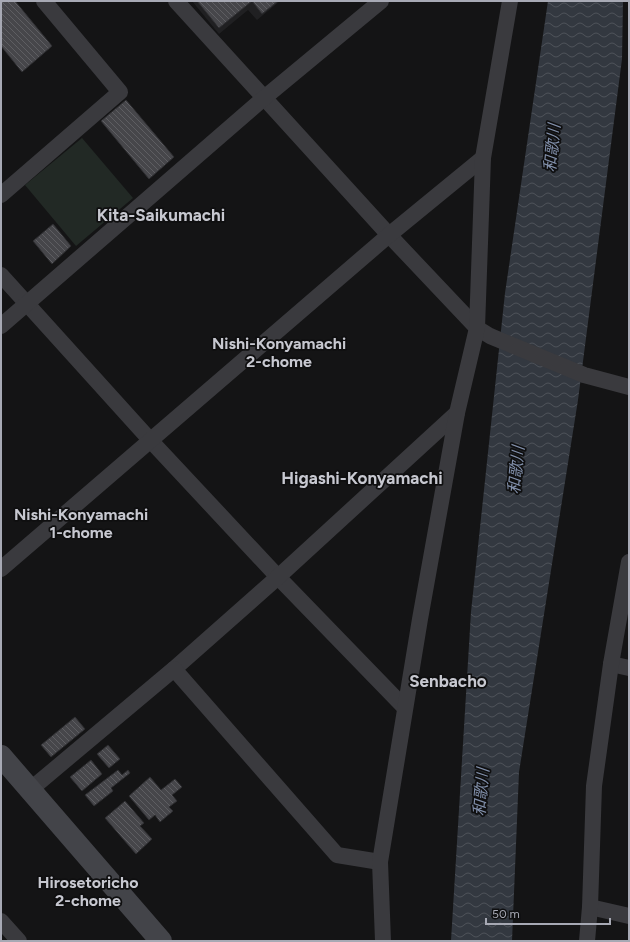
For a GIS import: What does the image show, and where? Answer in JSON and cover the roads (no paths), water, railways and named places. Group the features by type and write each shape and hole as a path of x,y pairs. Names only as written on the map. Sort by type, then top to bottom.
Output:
{"main road":[{"path":"1,756 161,941"}],"street":[{"path":"1,195 120,92 44,1"},
{"path":"176,1 389,235 484,332 584,375 629,387"},
{"path":"1,326 264,98 381,1"},
{"path":"383,941 380,862 405,708 457,413 484,332 483,158 510,1"},
{"path":"1,569 389,235 483,158"},
{"path":"1,276 151,441 278,577 405,708"},
{"path":"31,789 174,669 278,577 457,413"},
{"path":"586,941 590,907 594,786 611,664 629,562"},
{"path":"611,664 629,668"},
{"path":"174,669 337,856 380,862"},
{"path":"590,907 629,916"},
{"path":"1,921 19,941"}],"water":[{"name":"和歌川","path":"548,1 623,1 622,59 578,400 519,772 512,941 451,941 471,612 505,293"}],"district":[{"name":"Kita-Saikumachi","path":"161,215"},
{"name":"Nishi-Konyamachi 2-chome","path":"279,352"},
{"name":"Higashi-Konyamachi","path":"362,478"},
{"name":"Nishi-Konyamachi 1-chome","path":"81,523"},
{"name":"Senbacho","path":"448,681"},
{"name":"Hirosetoricho 2-chome","path":"88,891"}]}
